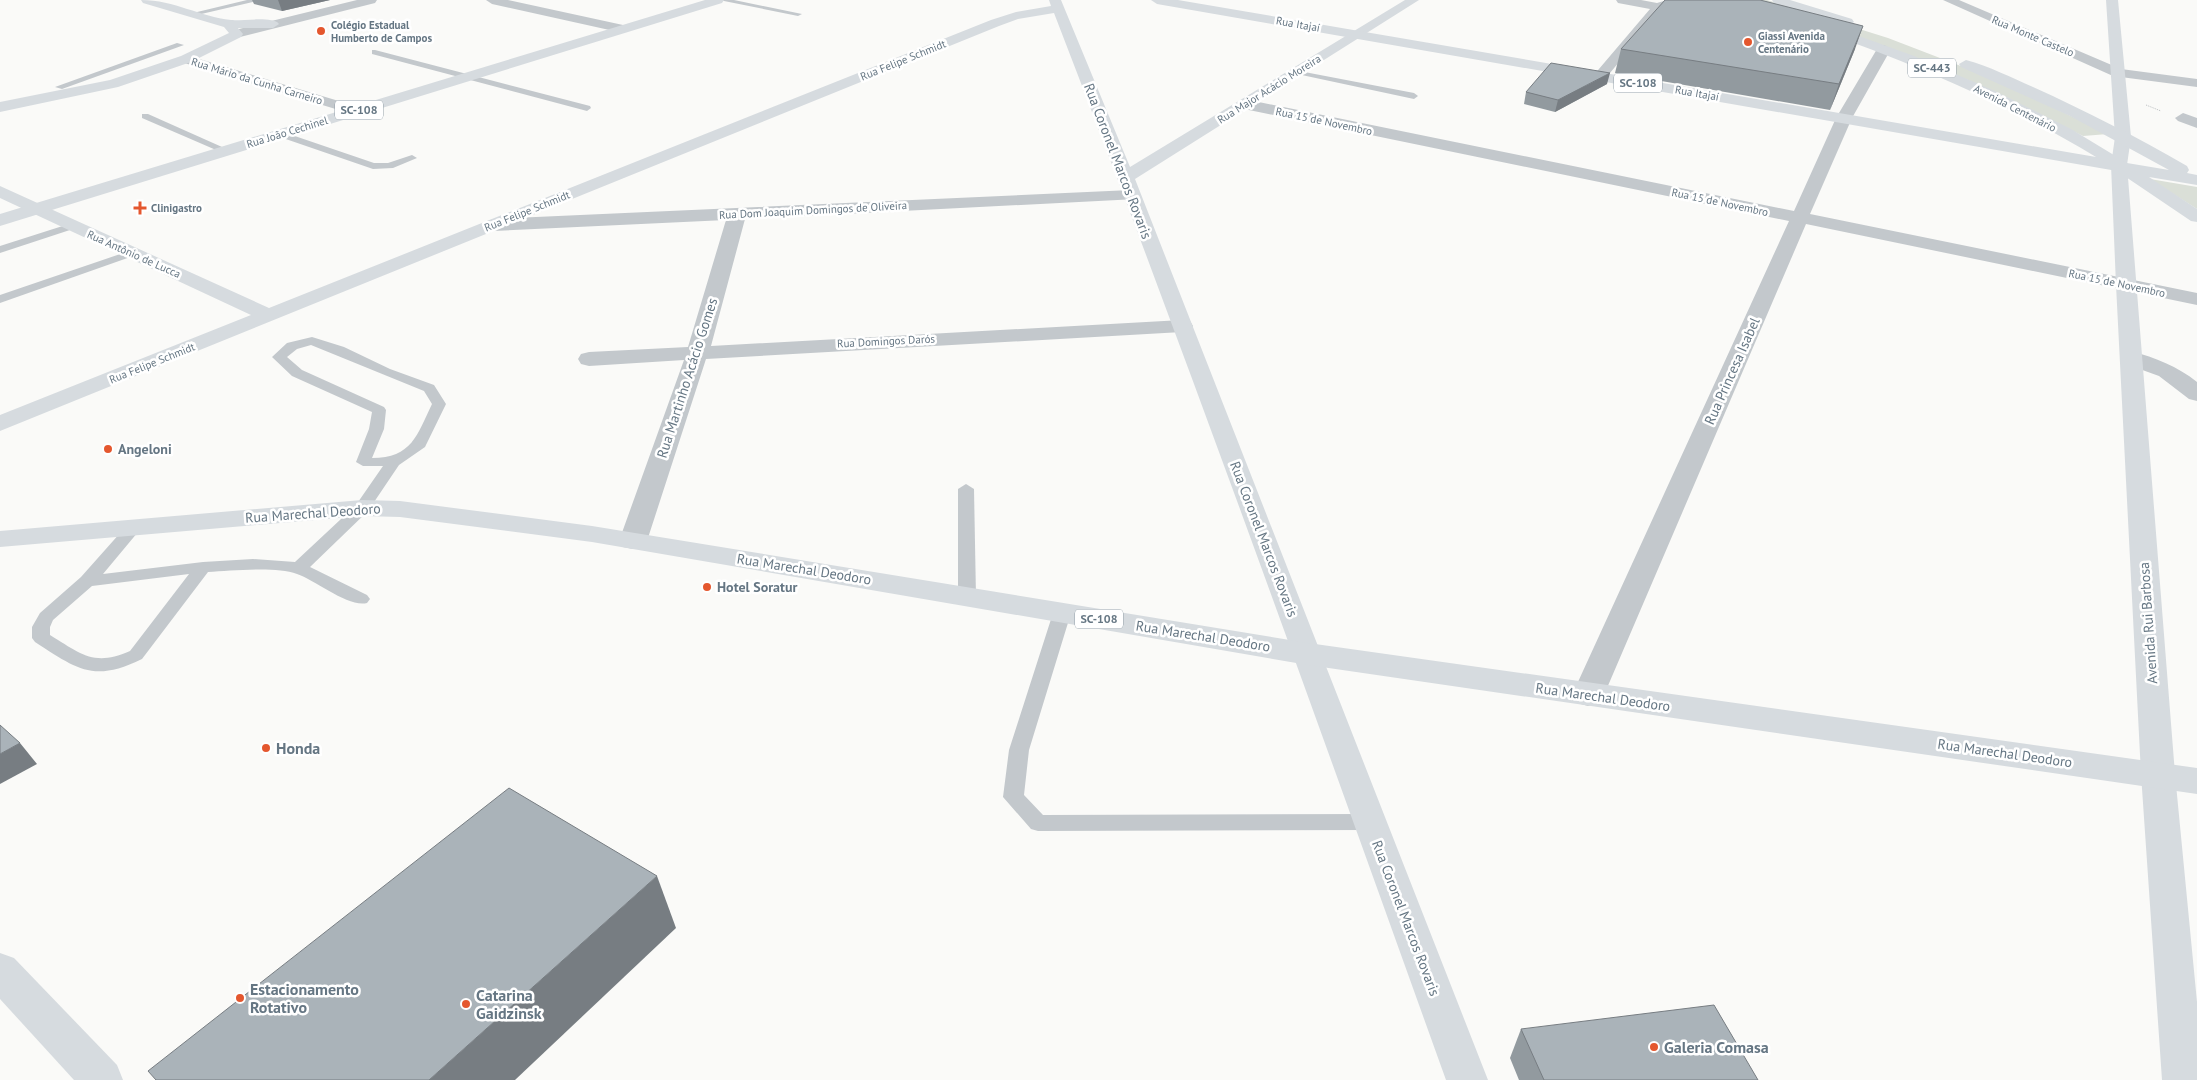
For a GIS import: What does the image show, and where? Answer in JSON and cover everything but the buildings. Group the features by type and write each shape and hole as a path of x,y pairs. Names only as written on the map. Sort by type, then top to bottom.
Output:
{"main road":[{"path":"147,0 198,14 232,29"},
{"name":"Rua João Cechinel","path":"0,220 718,0"},
{"name":"Rua Itajaí","path":"1156,0 2197,180"},
{"name":"Rua Major Acácio Moreira","path":"1129,186 1244,104 1413,0"},
{"path":"1778,0 1866,28"},
{"name":"Avenida Rui Barbosa","path":"2112,0 2123,137 2119,165 2126,284 2158,774 2182,1080"},
{"name":"Rua Coronel Marcos Rovaris","path":"1056,5 1129,186 1308,654 1369,822 1467,1080"},
{"name":"Rua Felipe Schmidt","path":"0,424 995,23 1056,5"},
{"name":"Avenida Centenário","path":"1764,9 1884,49 2001,100 2061,130 2119,165 2197,217"},
{"path":"0,107 91,90 186,59 232,29 274,24"},
{"name":"Avenida Centenário","path":"1950,58 2036,93 2123,137 2197,180"},
{"name":"Rua Antônio de Lucca","path":"0,191 268,316"},
{"name":"Rua Marechal Deodoro","path":"0,539 362,508 400,508 634,541 1308,654 1588,696 2158,774 2197,781"},
{"path":"0,971 102,1080"}],"street":[{"path":"274,24 371,0"},
{"path":"492,0 623,29"},
{"path":"519,6 541,0"},
{"path":"1622,0 1658,7 1679,0"},
{"name":"Rua Monte Castelo","path":"1949,0 2118,72 2197,83"},
{"path":"1600,76 1658,7"},
{"name":"Rua Princesa Isabel","path":"1588,696 1844,118 1884,49"},
{"name":"Rua Mário da Cunha Carneiro","path":"186,59 357,111"},
{"name":"Rua 15 de Novembro","path":"1244,104 2197,299"},
{"name":"Rua Dom Joaquim Domingos de Oliveira","path":"494,225 737,214 1129,186"},
{"name":"Rua Martinho Acácio Gomes","path":"634,541 698,351 737,214"},
{"name":"Rua Domingos Darós","path":"589,359 698,351 1182,326"},
{"path":"2132,358 2152,363 2173,373 2197,394"}],"lane":[{"path":"198,14 257,0"},
{"path":"723,0 798,14"},
{"path":"59,86 122,66 180,44"},
{"path":"374,52 587,108"},
{"path":"122,66 157,70"},
{"path":"1297,72 1414,96"},
{"path":"145,116 226,151"},
{"path":"280,134 373,166 389,166 412,158"},
{"path":"0,250 72,226"},
{"path":"0,299 132,253"},
{"path":"299,568 362,508 394,462 420,444 439,404 430,388 385,372 339,350 312,341 292,346 279,357 297,373 379,410 381,420 367,447 363,462 394,462"},
{"path":"966,489 967,597"},
{"path":"135,526 87,581 46,618 41,627 41,638 86,664 101,668 120,664 136,656 203,567"},
{"path":"87,581 203,567 253,564 299,568 361,599"},
{"path":"1062,613 1018,750 1013,798 1038,823 1369,822"}],"path":[{"path":"2119,97 2190,120"}],"shaded area":[{"path":"1742,0 1767,0 1888,38 1992,78 2108,134 2083,136 1968,80"},
{"path":"2150,179 2197,187 2197,209"}],"place":[{"name":"Colégio Estadual Humberto de Campos","path":"321,31"},
{"name":"Giassi Avenida Centenário","path":"1748,42"},
{"name":"Clinigastro","path":"140,208"},
{"name":"Angeloni","path":"108,449"},
{"name":"Hotel Soratur","path":"707,587"},
{"name":"Honda","path":"266,748"},
{"name":"Estacionamento Rotativo","path":"240,998"},
{"name":"Catarina Gaidzinsk","path":"466,1004"},
{"name":"Galeria Comasa","path":"1654,1047"}]}
